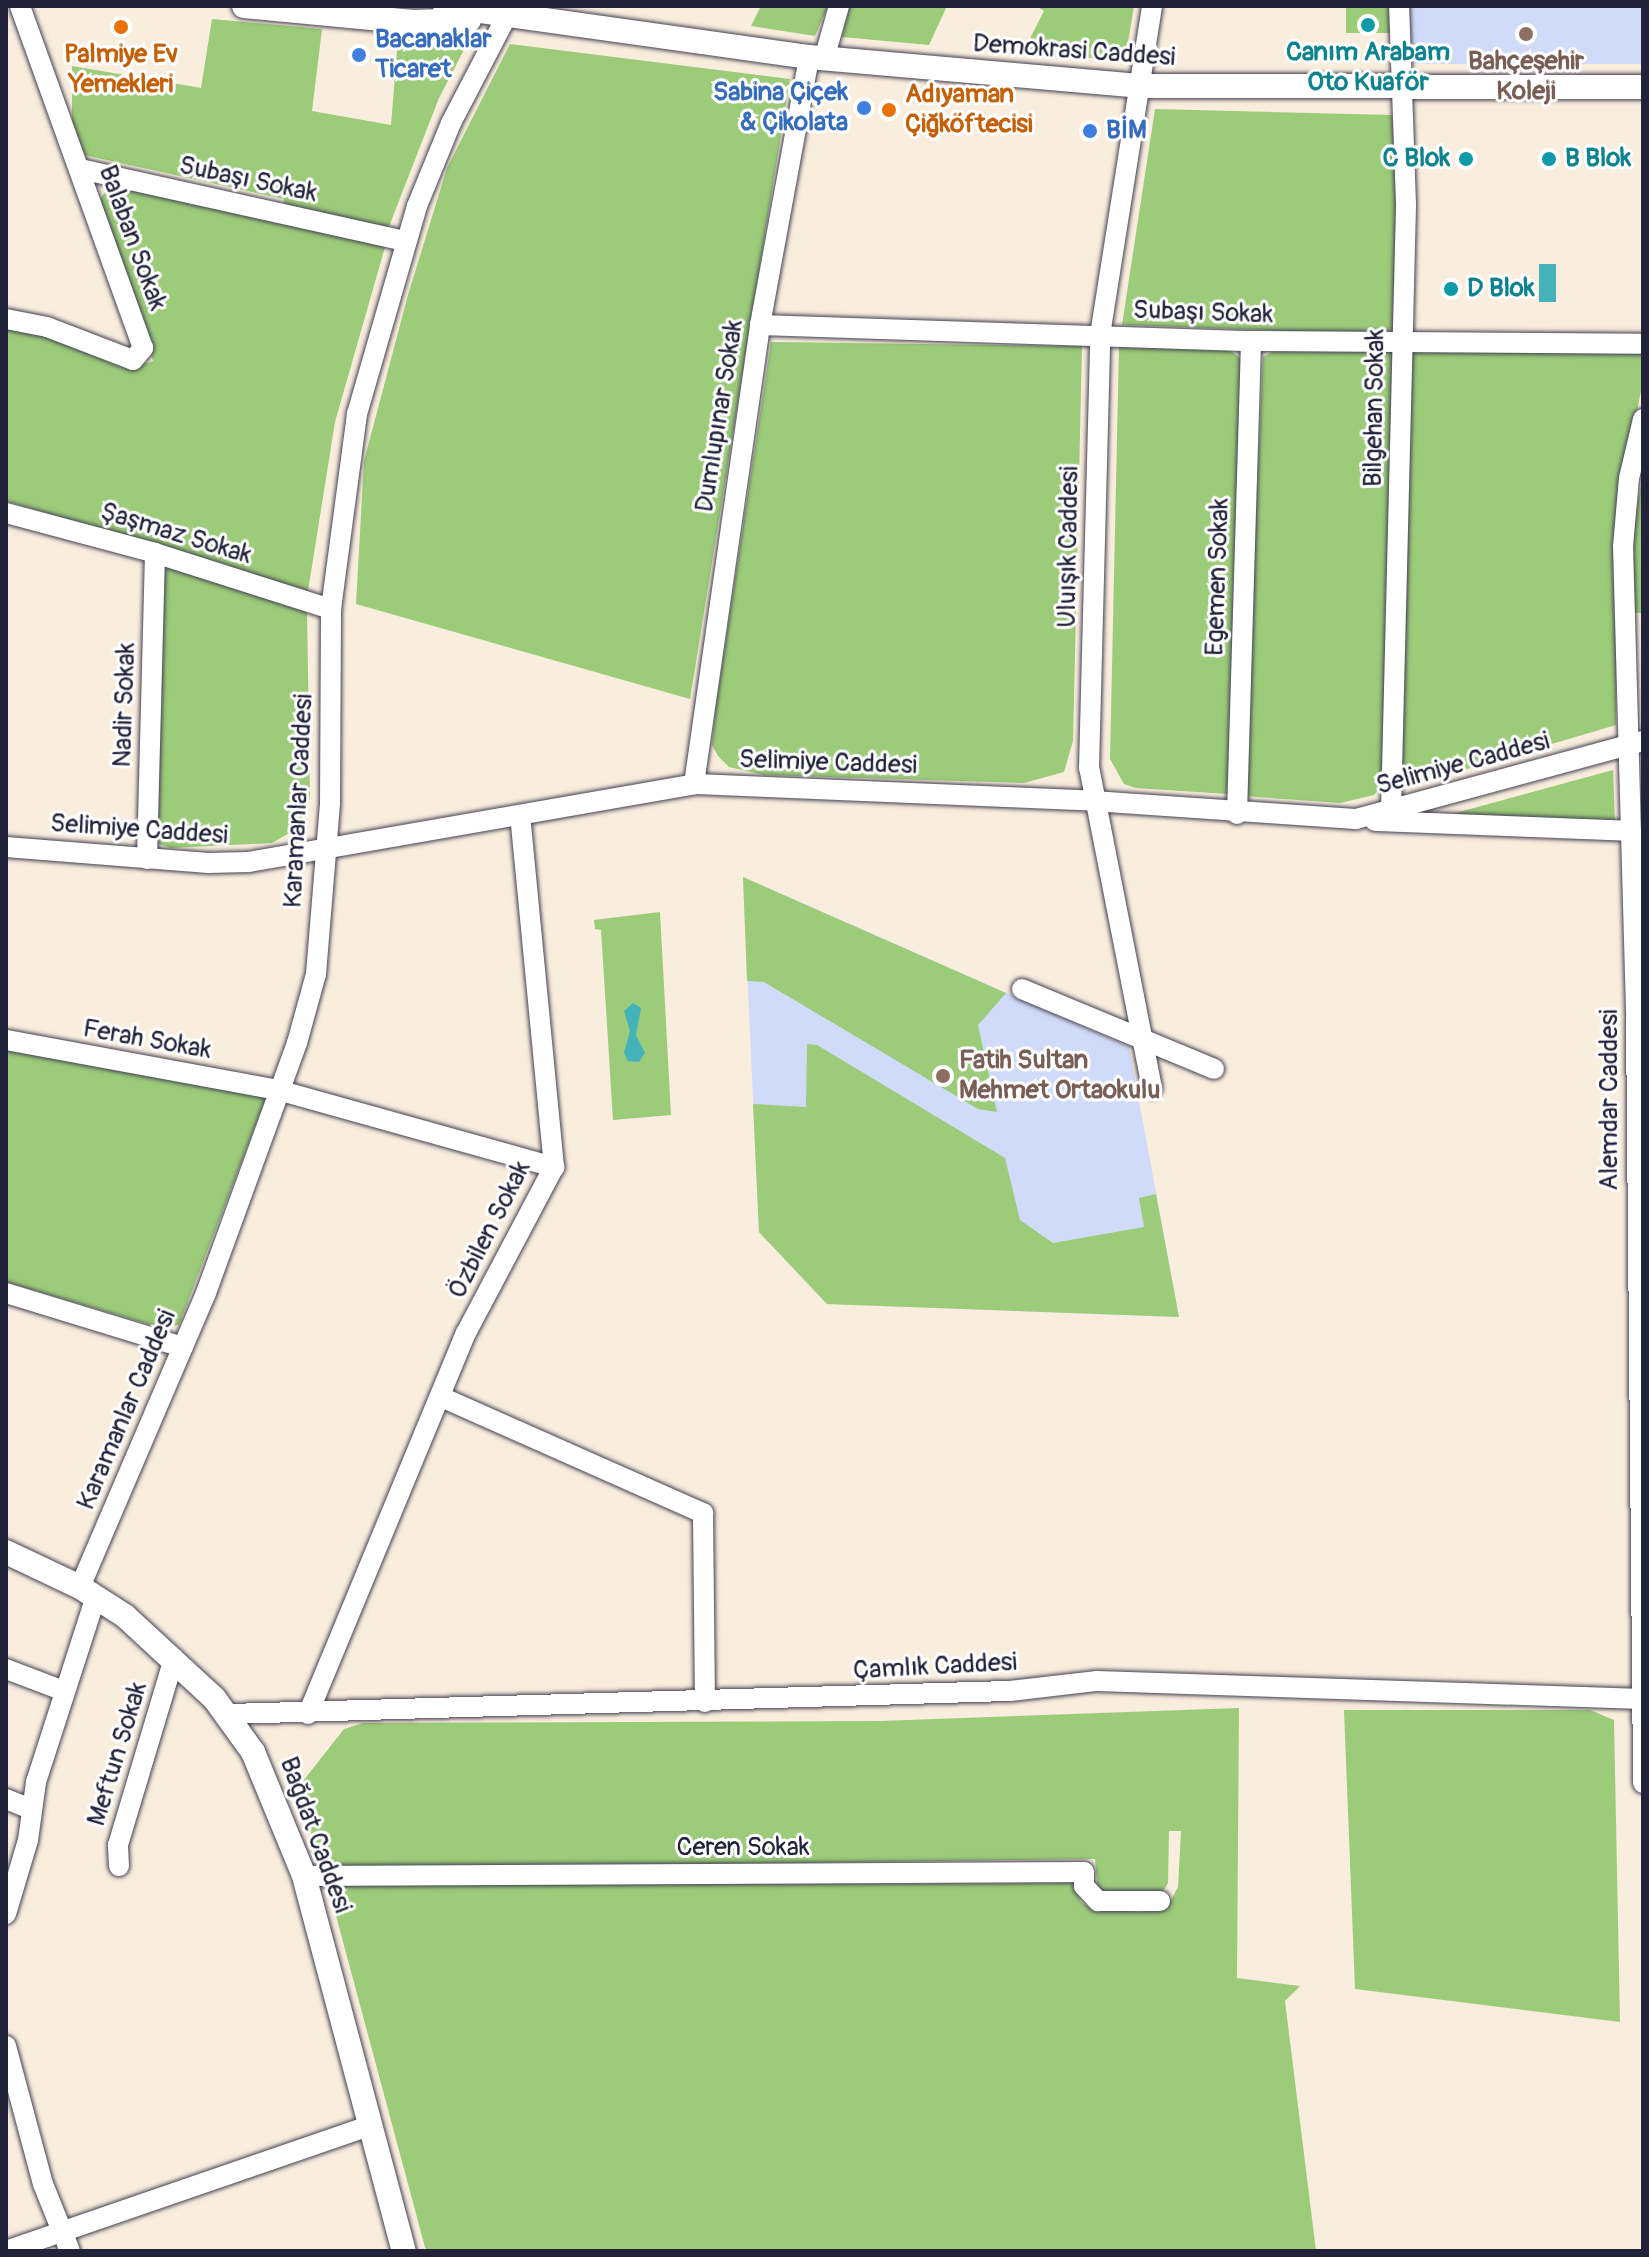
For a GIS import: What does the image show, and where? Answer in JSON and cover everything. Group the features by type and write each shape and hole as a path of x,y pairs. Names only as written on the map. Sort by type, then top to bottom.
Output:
{"main road":[{"name":"Demokrasi Caddesi","path":"244,6 413,22 508,12"},
{"name":"Demokrasi Caddesi","path":"445,6 508,12 817,58 1139,86 1643,87"},
{"name":"Bağdat Caddesi","path":"6,1552 88,1591 174,1658 229,1714 271,1787 304,1876 404,2251"}],"street":[{"name":"Balaban Sokak","path":"6,319 47,327 125,358 139,356 141,339 20,6"},
{"name":"Dumlupınar Sokak","path":"694,784 760,325 817,58 839,6"},
{"name":"Uluışık Caddesi","path":"1152,6 1100,335 1092,801 1152,1088"},
{"name":"Bilgehan Sokak","path":"1391,811 1406,204 1399,6"},
{"name":"Karamanlar Caddesi","path":"6,1914 28,1840 31,1809 88,1591 278,1090 316,974 323,850 330,803 331,609 357,414 405,241 451,123 508,12"},
{"name":"Subaşı Sokak","path":"80,169 405,241"},
{"name":"Subaşı Sokak","path":"760,325 1251,341 1643,344"},
{"name":"Egemen Sokak","path":"1237,814 1251,341"},
{"name":"Alemdar Caddesi","path":"1643,419 1624,519 1635,744 1631,831 1639,1020 1643,1783"},
{"name":"Şaşmaz Sokak","path":"6,513 155,553 331,609"},
{"name":"Nadir Sokak","path":"147,859 155,553"},
{"name":"Selimiye Caddesi","path":"6,847 147,859 249,862 520,817 694,784 1092,801 1237,814 1356,819 1635,744"},
{"name":"Özbilen Sokak","path":"308,1714 466,1333 554,1167 520,817"},
{"path":"1356,819 1631,831"},
{"path":"1022,989 1214,1069"},
{"name":"Ferah Sokak","path":"6,1040 278,1090 554,1167"},
{"path":"6,1293 183,1347"},
{"path":"441,1397 703,1513 705,1702"},
{"name":"Meftun Sokak","path":"119,1866 118,1845 174,1658"},
{"path":"6,1669 64,1691"},
{"name":"Çamlık Caddesi","path":"229,1714 1010,1691 1097,1681 1642,1699"},
{"path":"6,1799 31,1809"},
{"name":"Ceren Sokak","path":"304,1876 1084,1872 1084,1886 1098,1901 1160,1901"},
{"path":"6,2046 43,2184 67,2243"},
{"path":"6,2251 67,2243 371,2125"}],"shaded area":[{"name":"Bahçeşehir Koleji","path":"1409,6 1643,6 1643,64 1409,64"},
{"name":"Fatih Sultan Mehmet Ortaokulu","path":"743,877 1129,1047 1179,1317 827,1304 759,1232"}],"green space":[{"path":"761,6 828,6 815,36 751,26"},
{"path":"849,6 947,6 929,45 842,37"},
{"path":"1036,6 1134,6 1125,61 1023,52 1044,11"},
{"path":"1346,6 1391,6 1391,33 1346,33"},
{"path":"212,19 322,29 312,111 391,125 398,39 468,42 439,98 388,229 284,206 284,199 84,155 72,122 72,66 201,88"},
{"path":"510,44 790,79 690,699 356,604 364,461 408,295 447,168"},
{"path":"1155,109 1392,115 1397,149 1395,329 1377,334 1122,325"},
{"path":"123,186 385,247 335,422 308,591 6,501 6,328 69,341 134,367 153,361 99,200 109,187"},
{"path":"771,342 1082,346 1073,741 1064,772 1024,783 764,775 729,767 718,756 712,745 716,705"},
{"path":"1119,346 1228,349 1242,359 1228,794 1136,788 1124,784 1110,759"},
{"path":"1420,349 1643,353 1643,380 1616,522 1616,725 1406,787 1396,782 1412,352"},
{"path":"1394,350 1382,786 1374,795 1340,803 1243,796 1263,357 1274,351"},
{"path":"1643,474 1643,613 1634,613 1634,523"},
{"path":"170,567 307,610 310,798 298,828 272,843 170,848 156,843 162,572"},
{"path":"1613,770 1615,823 1441,817"},
{"path":"743,877 1006,993 978,1025 997,1112 978,1109 764,982 747,981"},
{"path":"660,912 671,1115 613,1120 601,930 595,929 594,920"},
{"path":"807,1044 817,1045 1005,1158 1020,1220 1053,1243 1144,1227 1139,1198 1156,1194 1179,1317 827,1304 759,1232 753,1104 806,1107"},
{"path":"6,1048 267,1095 179,1325 158,1327 6,1282"},
{"path":"1239,1708 1237,1978 1300,1986 1285,2001 1316,2251 426,2251 331,1897 336,1885 1072,1883 1081,1902 1090,1908 1137,1912 1158,1910 1171,1900 1178,1887 1181,1831 1169,1831 1168,1883 1162,1894 1098,1893 1095,1859 344,1869 320,1850 298,1808 296,1790 344,1729 363,1723 880,1721"},
{"path":"1344,1710 1590,1710 1614,1720 1620,2022 1355,1989"}],"water":[{"path":"1539,264 1556,264 1556,302 1539,302"},
{"path":"633,1003 641,1008 636,1035 645,1053 639,1062 628,1061 624,1053 630,1031 624,1011"}],"place":[{"name":"Canım Arabam Oto Kuaför","path":"1368,25"},
{"name":"Palmiye Ev Yemekleri","path":"121,27"},
{"name":"Bahçeşehir Koleji","path":"1526,34"},
{"name":"Bacanaklar Ticaret","path":"359,55"},
{"name":"Sabina Çiçek & Çikolata","path":"864,108"},
{"name":"Adıyaman Çiğköftecisi","path":"889,110"},
{"name":"BİM","path":"1090,131"},
{"name":"C Blok","path":"1466,159"},
{"name":"B Blok","path":"1549,159"},
{"name":"D Blok","path":"1451,289"},
{"name":"Fatih Sultan Mehmet Ortaokulu","path":"943,1076"}]}
